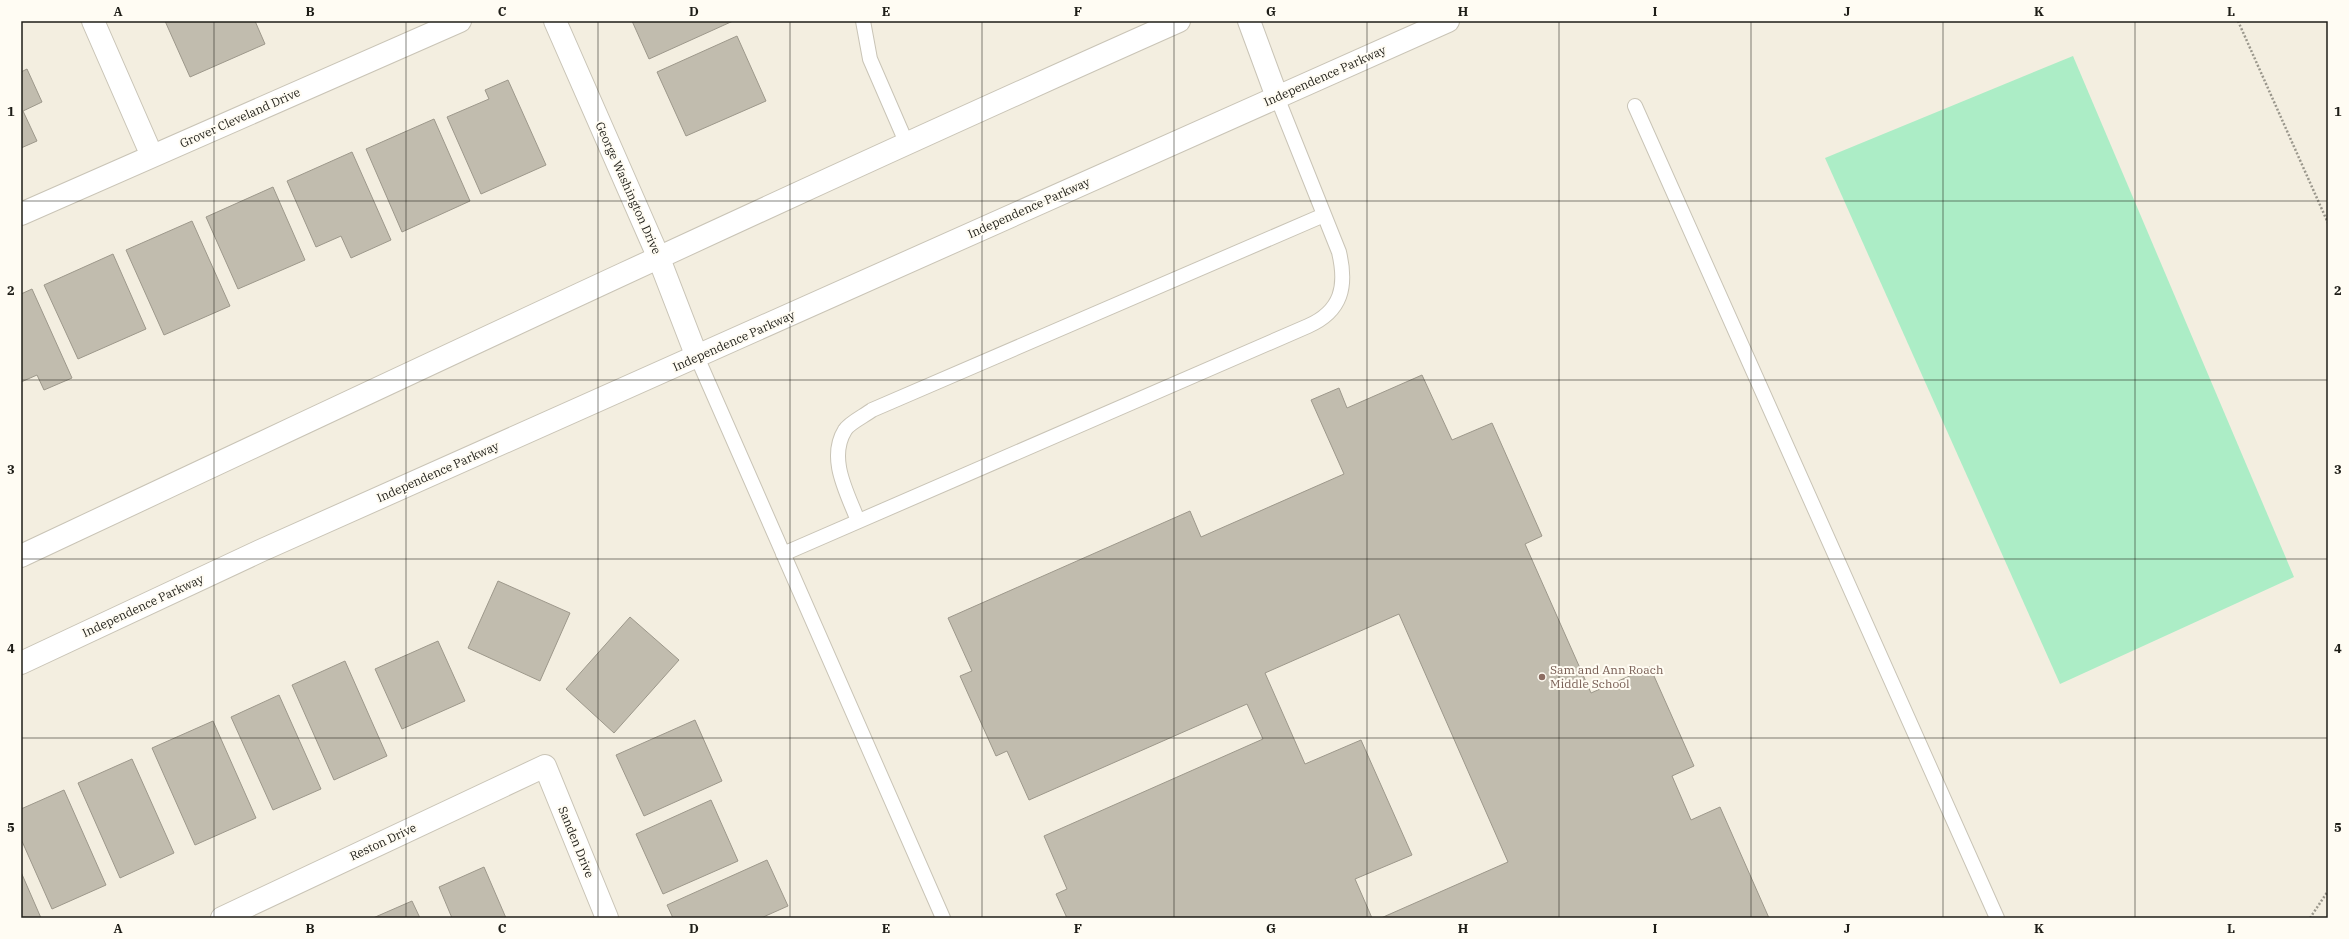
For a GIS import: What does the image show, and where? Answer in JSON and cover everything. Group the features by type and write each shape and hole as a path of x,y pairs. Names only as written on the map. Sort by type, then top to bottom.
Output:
{"main road":[{"path":"93,21 152,156"},
{"name":"Grover Cleveland Drive","path":"21,214 460,21"},
{"name":"George Washington Drive","path":"555,21 658,256 697,357"},
{"path":"21,556 658,256 906,142 1179,21"},
{"path":"1249,21 1277,97"},
{"name":"Independence Parkway","path":"21,663 260,551 1448,21"},
{"name":"Reston Drive","path":"222,918 545,766"},
{"name":"Sanden Drive","path":"545,766 607,918"}],"lane":[{"path":"863,21 870,59 906,142"},
{"path":"783,554 1316,322 1328,314 1338,301 1343,287 1343,269 1339,252 1277,97"},
{"path":"1635,106 1997,918"},
{"path":"858,522 838,466 838,447 845,429 872,410 1324,215"},
{"path":"697,357 943,918"}],"path":[{"path":"2238,21 2328,223"},
{"path":"2310,918 2328,891"}],"green space":[{"path":"2073,56 2294,577 2060,684 1825,158"}],"building":[{"path":"165,21 255,21 265,44 190,77"},
{"path":"632,21 733,21 649,59"},
{"path":"737,36 766,101 686,136 657,72"},
{"path":"27,69 42,102 23,111 37,141 21,148 21,72"},
{"path":"508,80 546,165 481,194 447,117 489,99 485,90"},
{"path":"434,119 470,201 402,232 366,149"},
{"path":"352,152 391,240 351,258 341,236 316,247 287,181"},
{"path":"273,187 305,260 238,289 206,217"},
{"path":"192,221 230,306 164,335 126,250"},
{"path":"113,254 146,329 78,359 44,285"},
{"path":"32,289 72,378 44,390 37,375 21,382 21,294"},
{"name":"Sam and Ann Roach Middle School","path":"1422,375 1452,440 1492,423 1542,536 1525,544 1591,693 1650,667 1694,766 1672,776 1691,820 1720,807 1769,918 1381,918 1508,862 1399,614 1265,673 1305,764 1361,740 1412,855 1355,879 1372,918 1067,918 1056,894 1067,889 1044,836 1263,739 1247,704 1029,800 1007,751 996,756 960,676 972,671 948,618 1190,511 1201,537 1344,474 1311,400 1339,388 1347,408"},
{"path":"498,581 570,613 540,681 468,648"},
{"path":"630,617 679,660 614,733 566,689"},
{"path":"438,641 465,701 402,729 375,669"},
{"path":"345,661 387,756 334,780 292,685"},
{"path":"279,695 321,789 273,810 231,717"},
{"path":"695,720 722,781 644,816 616,755"},
{"path":"213,721 256,818 195,845 152,748"},
{"path":"132,759 174,853 120,878 78,783"},
{"path":"64,790 106,885 52,909 21,839 21,809"},
{"path":"711,800 738,861 663,894 636,834"},
{"path":"767,860 788,906 761,918 673,918 667,905"},
{"path":"484,867 506,918 452,918 439,887"},
{"path":"21,872 41,918 21,918"},
{"path":"412,901 420,918 373,918"}],"place":[{"name":"Sam and Ann Roach Middle School","path":"1542,677"}]}
